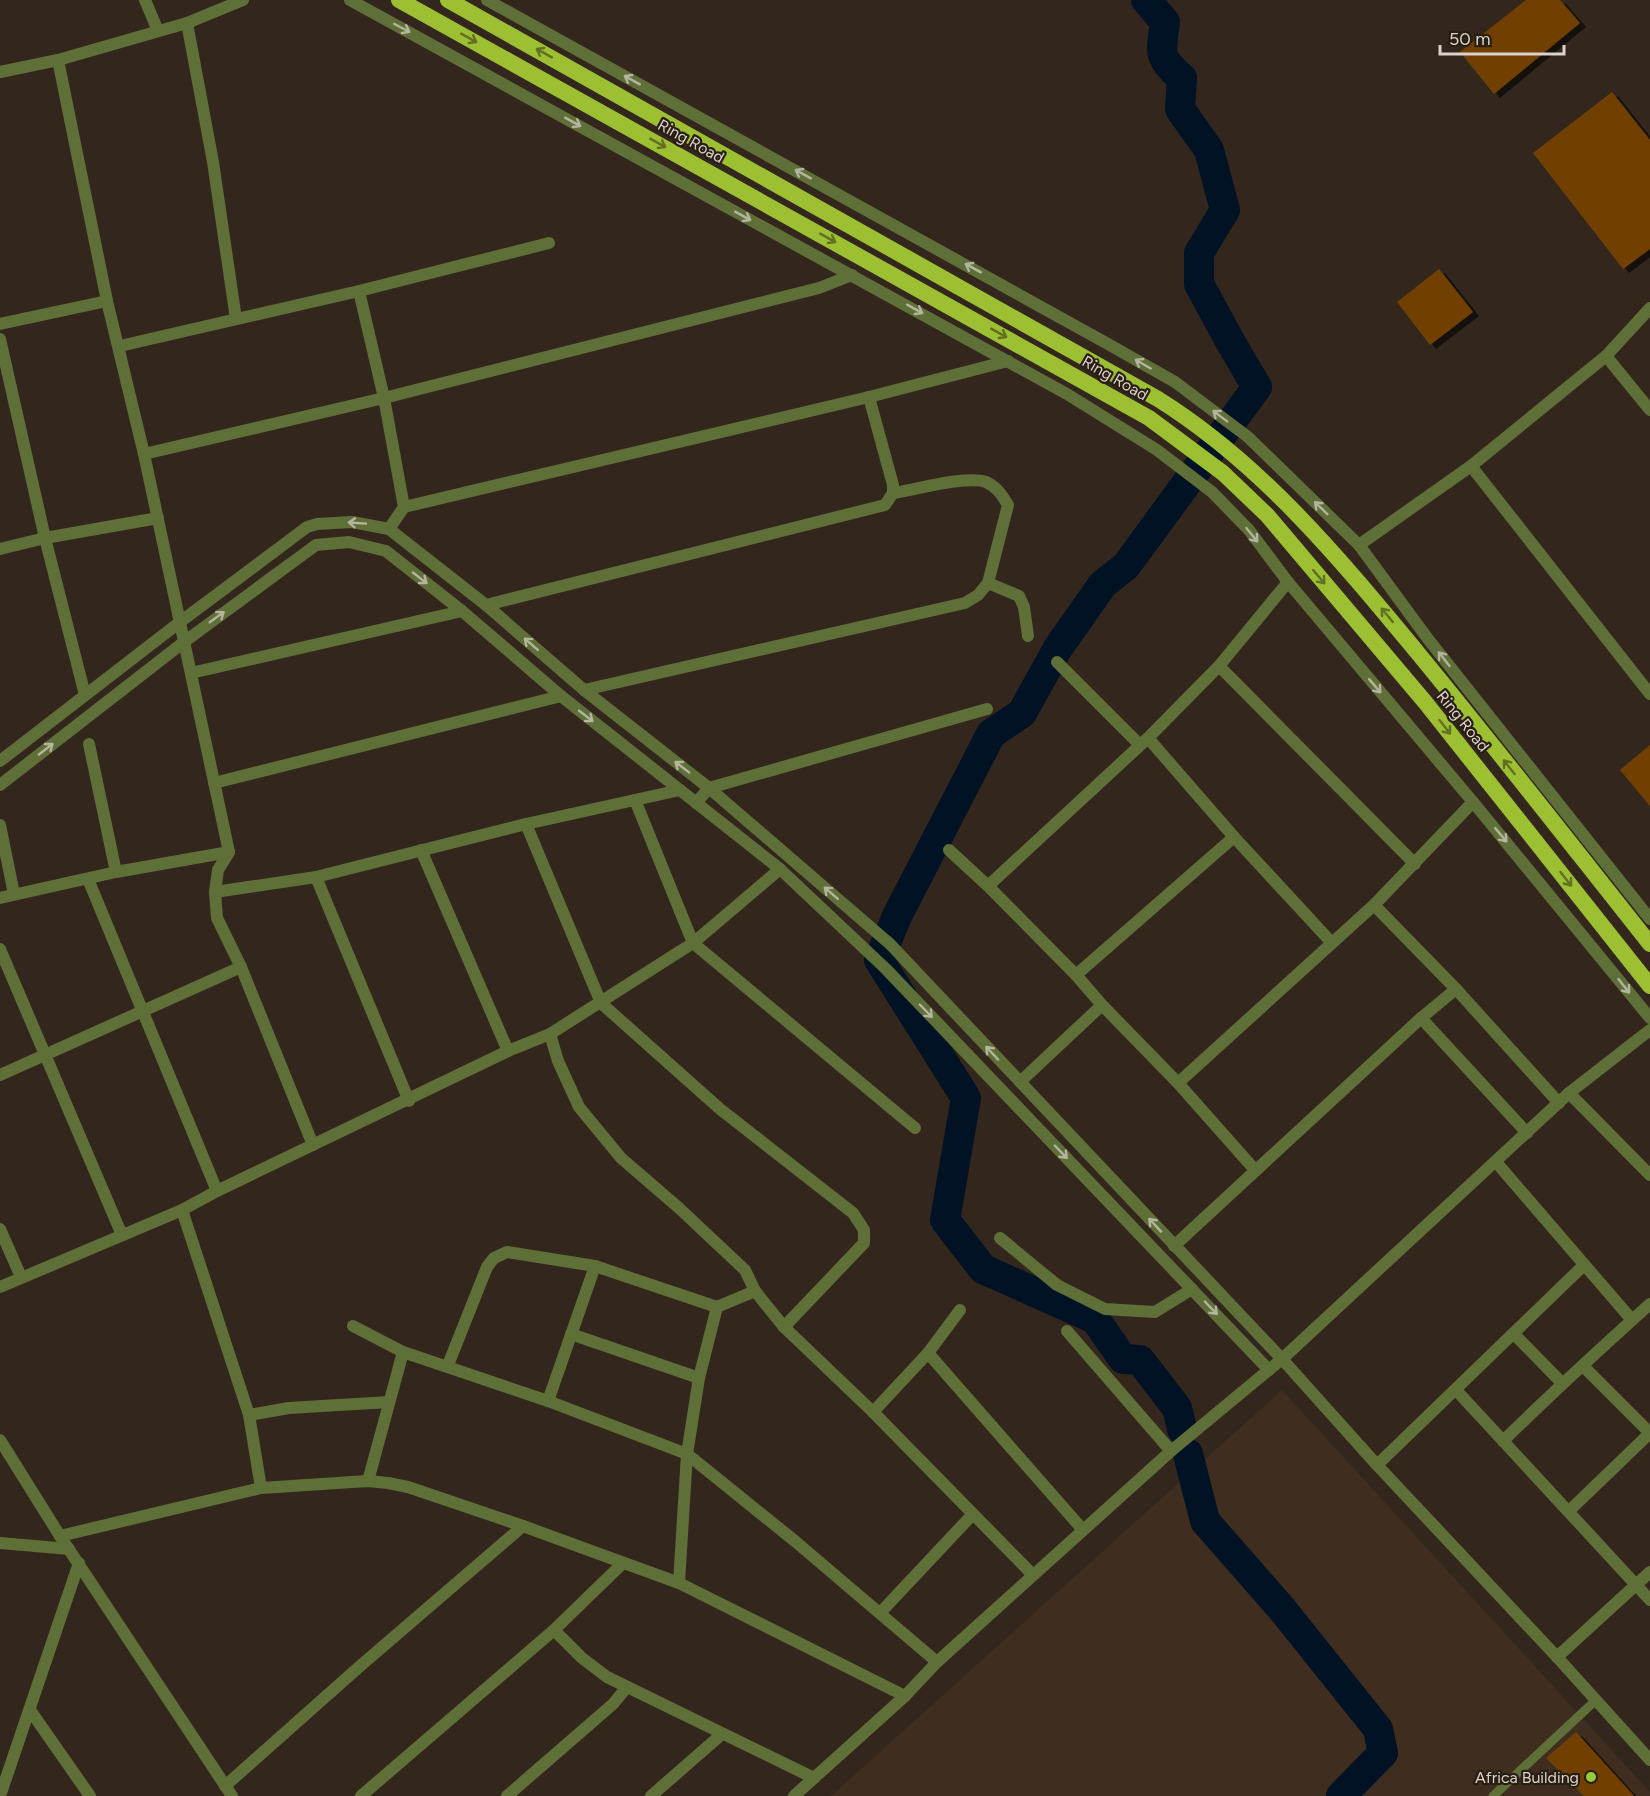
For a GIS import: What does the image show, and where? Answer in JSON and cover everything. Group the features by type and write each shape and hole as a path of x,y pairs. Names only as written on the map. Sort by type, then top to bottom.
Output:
{"highway":[{"name":"Ring Road","path":"399,0 1149,418 1223,472 1267,515 1425,702 1650,986"},
{"name":"Ring Road","path":"447,0 1180,413 1235,454 1337,555 1443,683 1650,944"}],"street":[{"path":"145,0 158,31"},
{"path":"0,72 58,60 187,23 243,0"},
{"path":"350,0 1008,361 1157,450 1212,492 1249,530 1288,582 1650,1018"},
{"path":"488,0 1108,344 1192,395 1248,437 1359,545 1428,639 1650,919"},
{"path":"187,23 213,162 236,319"},
{"path":"58,60 107,301 120,346 144,454 229,852 218,870 215,892 217,918 241,967 313,1145"},
{"path":"120,346 359,291 549,243"},
{"path":"144,454 384,398 819,288 852,276"},
{"path":"359,291 384,398 404,507"},
{"path":"0,324 107,301"},
{"path":"1359,545 1471,466 1606,356 1650,308"},
{"path":"0,339 45,538 85,695"},
{"path":"1606,356 1650,410"},
{"path":"389,529 404,507 870,397 1008,361"},
{"path":"486,605 885,505 893,493 893,484 870,397"},
{"path":"1471,466 1650,694"},
{"path":"584,690 965,603 978,595 988,583 1008,505 1001,491 986,482 971,480 893,493"},
{"path":"0,549 45,538 158,518"},
{"path":"0,761 308,527 317,524 352,522 389,529 486,605 584,690 709,788 890,944 1282,1359 1650,1760"},
{"path":"0,785 184,642 316,544 349,542 386,551 462,611 561,696 780,869 886,969 1269,1370"},
{"path":"988,886 1144,742 1219,666 1288,582"},
{"path":"988,583 1019,596 1024,607 1028,636"},
{"path":"191,673 462,611"},
{"path":"1057,662 1144,742 1332,943"},
{"path":"1219,666 1415,864"},
{"path":"214,783 561,696"},
{"path":"696,803 709,788 987,709"},
{"path":"89,744 116,872"},
{"path":"215,892 316,877 526,824 680,790"},
{"path":"635,800 693,943 915,1128"},
{"path":"1178,1083 1374,904 1473,802"},
{"path":"526,824 601,1003 720,1109 854,1213 864,1230 864,1243 784,1327"},
{"path":"0,825 14,894"},
{"path":"1076,975 1234,837"},
{"path":"421,850 508,1051"},
{"path":"949,850 1076,975 1178,1083 1255,1170"},
{"path":"0,898 116,872 229,852"},
{"path":"0,1287 182,1210 508,1051 550,1034 693,943 780,869"},
{"path":"316,877 408,1101"},
{"path":"88,879 217,1191"},
{"path":"1374,904 1456,989 1559,1103"},
{"path":"0,949 122,1235"},
{"path":"0,1075 241,967"},
{"path":"1174,1246 1421,1018 1456,989"},
{"path":"1020,1082 1102,1005"},
{"path":"1421,1018 1527,1133"},
{"path":"794,1796 905,1696 937,1662 1171,1451 1282,1359 1569,1093 1650,1030"},
{"path":"550,1034 558,1061 579,1107 621,1158 746,1270 755,1291 784,1327 873,1412 1033,1575"},
{"path":"1569,1093 1650,1175"},
{"path":"1496,1162 1632,1320"},
{"path":"182,1210 249,1415 261,1488"},
{"path":"0,1229 21,1277"},
{"path":"1000,1239 1057,1286 1106,1309 1155,1312 1192,1289"},
{"path":"448,1365 487,1267 494,1258 507,1252 595,1266 717,1307 755,1291"},
{"path":"1377,1465 1584,1265"},
{"path":"548,1401 595,1266"},
{"path":"1503,1442 1562,1383 1650,1304"},
{"path":"679,1583 687,1454 699,1378 717,1307"},
{"path":"873,1412 928,1353 960,1310"},
{"path":"353,1326 403,1352 448,1365 687,1454 796,1542 937,1662"},
{"path":"1067,1331 1171,1451"},
{"path":"571,1334 699,1378"},
{"path":"1514,1334 1562,1383"},
{"path":"368,1481 403,1352"},
{"path":"928,1353 1083,1530"},
{"path":"1569,1511 1650,1433 1583,1366"},
{"path":"1456,1390 1650,1600"},
{"path":"249,1415 289,1408 389,1402"},
{"path":"0,1440 60,1536 228,1791 359,1667 523,1526"},
{"path":"60,1536 261,1488 368,1481 408,1487 679,1583 905,1696"},
{"path":"880,1613 972,1515"},
{"path":"0,1543 69,1549"},
{"path":"0,1796 79,1563"},
{"path":"361,1796 554,1630 623,1563"},
{"path":"1557,1657 1650,1572"},
{"path":"554,1630 582,1658 607,1677 814,1778"},
{"path":"507,1796 613,1704 627,1687"},
{"path":"30,1710 90,1796"},
{"path":"651,1796 722,1734"}],"lane":[{"path":"1493,1796 1596,1700"}],"shaded area":[{"path":"1282,1390 1650,1792 1650,1796 831,1796"}],"building":[{"path":"1526,0 1560,0 1580,23 1494,94 1460,52"},
{"path":"1612,92 1650,140 1650,249 1623,269 1533,153"},
{"path":"1439,269 1473,312 1430,345 1397,302"},
{"path":"1650,745 1650,806 1620,770"},
{"name":"Africa Building","path":"1576,1732 1634,1796 1584,1796 1546,1758"}],"waterway":[{"path":"1146,0 1165,22 1162,41 1163,54 1168,64 1182,78 1180,109 1209,150 1225,210 1199,253 1199,284 1257,387 1126,566 1103,584 1058,648 1022,713 991,734 897,916 879,960 966,1098 945,1220 983,1269 1095,1319 1123,1359 1140,1360 1177,1408 1182,1429"},
{"path":"1188,1454 1205,1521 1282,1609 1378,1729 1383,1753 1341,1796"}],"place":[{"name":"Africa Building","path":"1591,1777"}]}
